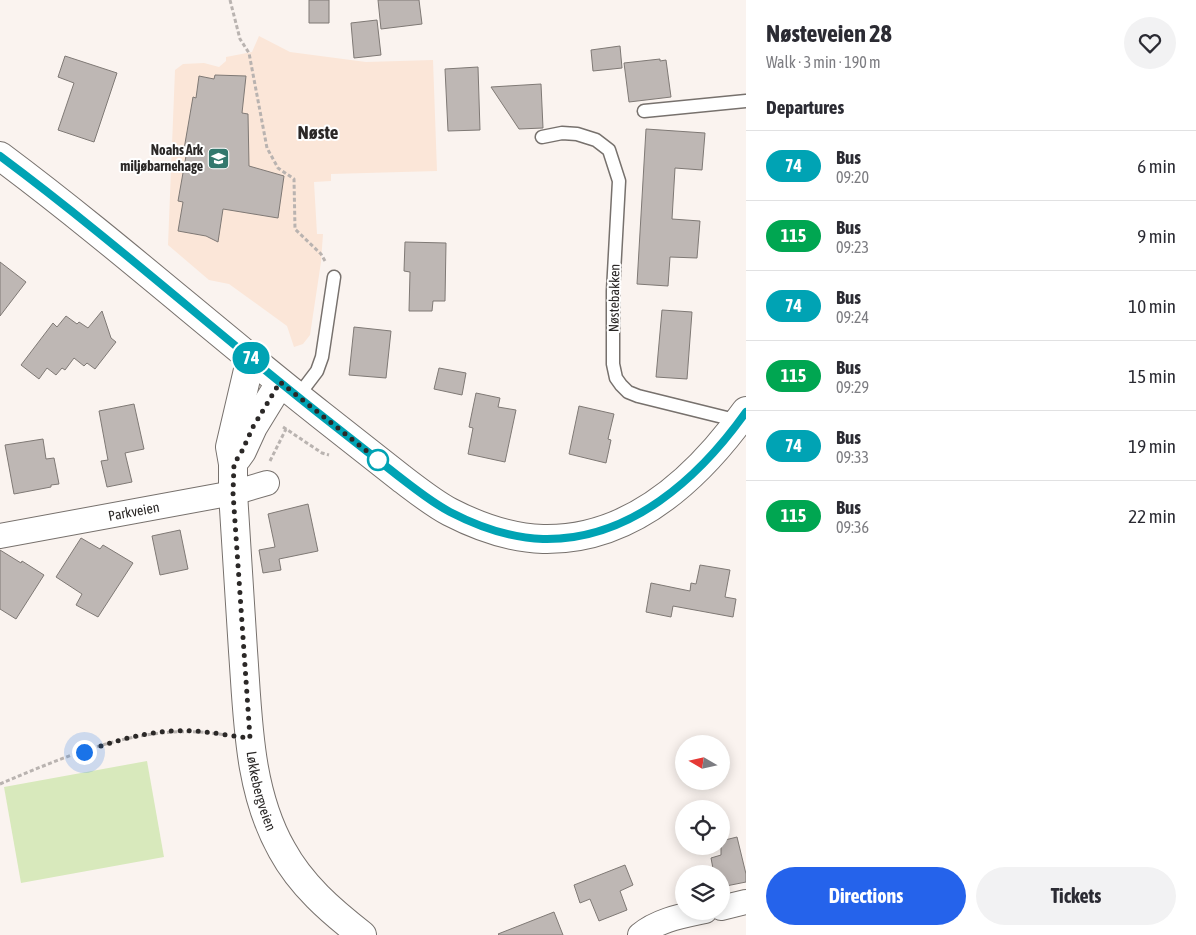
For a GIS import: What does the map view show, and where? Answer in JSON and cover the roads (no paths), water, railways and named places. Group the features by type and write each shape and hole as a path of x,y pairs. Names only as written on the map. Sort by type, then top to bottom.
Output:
{"main road":[{"path":"3,164 118,249 289,390 438,505 484,528 501,533 542,539 582,536 615,526 672,493 704,464 744,418"},
{"name":"Løkkebergveien","path":"254,360 245,380 230,448 234,464 233,493 250,738 256,782 270,827 282,851 313,893 332,912 362,935"},
{"name":"Løkkebergveien","path":"234,464 253,427 289,390"}],"street":[{"name":"Parkveien","path":"0,536 233,493 264,484"},
{"path":"730,906 746,902"},
{"path":"640,935 648,928 675,918"}],"lane":[{"path":"644,111 746,101"},
{"name":"Nøstebakken","path":"542,137 562,133 577,134 596,140 609,150 619,181 613,291 613,364 616,378 621,385 628,392 638,396 744,418"},
{"path":"289,390 317,371 322,357 334,277"}],"place":[{"name":"Noahs Ark miljøbarnehage","path":"219,158"}],"district":[{"name":"Nøste","path":"318,132"}]}
